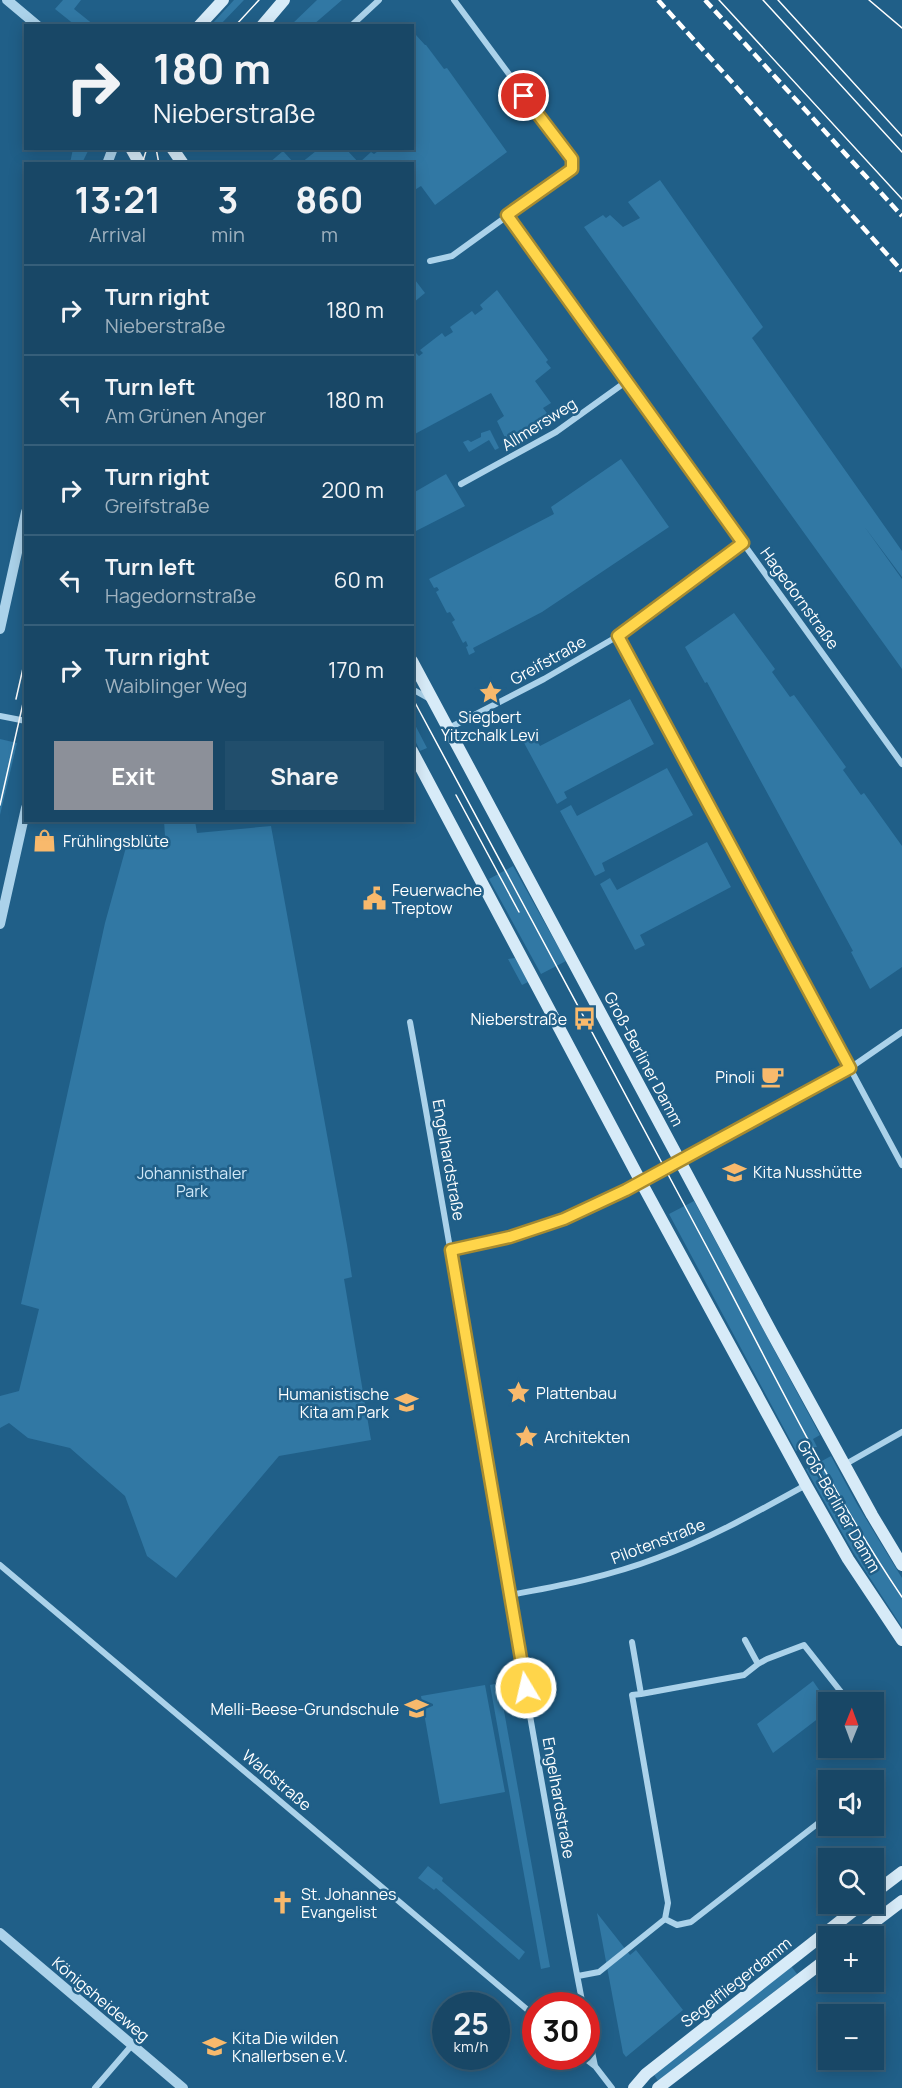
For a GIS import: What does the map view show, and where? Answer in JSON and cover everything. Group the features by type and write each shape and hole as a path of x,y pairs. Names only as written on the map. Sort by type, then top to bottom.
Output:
{"main road":[{"path":"201,24 223,0"},
{"path":"264,24 284,0"},
{"name":"Groß-Berliner Damm","path":"414,665 844,1466 902,1565"},
{"name":"Groß-Berliner Damm","path":"414,755 641,1182 806,1485 848,1559 902,1640"},
{"path":"884,1886 902,1872"},
{"path":"869,1926 902,1901"},
{"name":"Segelfliegerdamm","path":"634,2088 646,2074 849,1914"},
{"path":"658,2088 818,1966"}],"street":[{"path":"7,0 36,24"},
{"path":"353,24 379,0"},
{"path":"430,261 452,256 572,169 573,165 572,159 453,0"},
{"name":"Hagedornstraße","path":"507,215 902,764"},
{"name":"Allmersweg","path":"461,484 556,432 627,381"},
{"path":"0,629 24,522"},
{"name":"Greifstraße","path":"449,728 544,679 618,636 743,543"},
{"path":"618,636 902,1165"},
{"path":"414,690 434,701"},
{"path":"0,716 24,721"},
{"path":"0,924 24,817"},
{"name":"Engelhardstraße","path":"410,1022 581,1992"},
{"path":"451,1250 510,1237 554,1223 641,1182 850,1068 902,1032"},
{"path":"844,1466 902,1432"},
{"name":"Pilotenstraße","path":"510,1595 617,1572 657,1558 726,1529 806,1485"},
{"name":"Waldstraße","path":"0,1565 522,2005"},
{"path":"745,1640 758,1664"},
{"path":"632,1642 641,1694"},
{"path":"578,1976 598,1972 665,1918 668,1903 632,1695 744,1675 767,1659 804,1645 841,1692"},
{"path":"665,1918 677,1925 691,1922 818,1823"},
{"name":"Königsheideweg","path":"0,1933 183,2088"},
{"path":"95,2088 132,2045"},
{"path":"598,2070 612,2088"}],"green space":[{"path":"63,0 81,0 74,9 93,24 74,24 55,9"},
{"path":"234,0 244,0 221,24 212,24"},
{"path":"317,0 342,0 314,24 292,24"},
{"path":"416,35 426,45 444,69 447,68 507,152 435,205 421,186 414,190 414,162 360,162 371,152 374,154 380,150 414,150 414,36"},
{"path":"73,150 88,150 82,162 70,162"},
{"path":"315,150 347,150 358,162 302,162"},
{"path":"283,151 293,162 270,162"},
{"path":"660,180 763,327 752,338 902,551 902,577 864,526 902,579 902,669 584,227 603,215 606,218 610,215 623,227 640,218 628,202"},
{"path":"414,279 425,293 414,302"},
{"path":"497,290 548,360 546,362 551,368 535,381 551,403 543,408 550,417 508,444 497,421 504,416 491,393 414,434 414,354 416,353 419,356 423,353 420,350 442,333 445,337 453,332 450,327 472,311 475,315 483,309 480,305"},
{"path":"490,430 499,448 495,450 489,440 469,452 463,442 468,440 471,442 481,437 481,433"},
{"path":"621,459 669,527 542,612 473,648 475,652 469,655 466,641 463,643 452,622 455,620 450,612 447,613 436,592 439,590 437,587 434,588 429,579 554,514 551,507"},
{"path":"446,474 465,506 416,531 414,492"},
{"path":"734,613 775,669 772,672 790,697 794,695 846,767 843,770 861,795 864,793 902,846 902,967 870,989 851,952 853,951 707,682 705,683 685,647"},
{"path":"630,699 654,744 564,792 567,798 557,804 522,739 533,734 540,746"},
{"path":"414,723 427,748 420,751 414,738"},
{"path":"0,739 17,743 0,815"},
{"path":"667,768 693,815 602,863 605,871 595,876 560,811 571,805 577,816"},
{"name":"Johannisthaler Park","path":"164,822 195,822 197,833 271,826 347,1245 352,1277 344,1279 371,1440 279,1456 176,1578 147,1556 125,1496 70,1448 28,1438 9,1423 0,1428 0,1396 19,1391 39,1309 21,1304 105,923 128,840 165,836"},
{"path":"707,842 731,887 640,935 645,945 635,950 600,884 610,878 617,890"},
{"path":"513,866 566,961 541,974 489,879"},
{"path":"515,958 528,982 522,985 508,959"},
{"path":"694,1201 820,1435 813,1439 817,1447 803,1447 796,1451 669,1214"},
{"path":"831,1456 902,1578 902,1627 853,1552 806,1469 812,1465 809,1459 820,1462"},
{"path":"813,1681 820,1692 818,1692 818,1719 773,1753 757,1724"},
{"path":"499,1683 550,1967 541,1969 490,1685"},
{"path":"485,1685 505,1792 440,1804 421,1696"},
{"path":"428,1866 443,1878 442,1881 525,1952 519,1960 436,1888 434,1890 418,1878"},
{"path":"597,1913 630,1955 636,1950 683,2010 626,2057 623,2053"},
{"path":"791,1966 797,1974 658,2081 653,2073"}],"tram line":[{"path":"237,24 259,0"},
{"path":"719,0 902,199"},
{"path":"763,0 902,152"},
{"path":"778,0 902,136"},
{"path":"869,0 902,28"},
{"path":"143,162 146,150"},
{"path":"156,150 159,162"},
{"path":"16,699 24,664"},
{"path":"0,805 24,699"},
{"path":"414,701 801,1427 849,1513 902,1597"},
{"path":"456,795 519,912"}],"railway":[{"path":"658,0 902,271"},
{"path":"705,0 902,216"}],"place":[{"name":"Siegbert Yitzchalk Levi","path":"490,692"},
{"name":"Frühlingsblüte","path":"45,841"},
{"name":"Feuerwache Treptow","path":"374,899"},
{"name":"Nieberstraße","path":"585,1019"},
{"name":"Pinoli","path":"773,1077"},
{"name":"Kita Nusshütte","path":"735,1172"},
{"name":"Plattenbau","path":"518,1393"},
{"name":"Humanistische Kita am Park","path":"407,1403"},
{"name":"Architekten","path":"526,1437"},
{"name":"Melli-Beese-Grundschule","path":"417,1709"},
{"name":"St. Johannes Evangelist","path":"283,1903"},
{"name":"Kita Die wilden Knallerbsen e.V.","path":"214,2047"}],"route":[{"path":"524,96 572,159 573,165 572,169 507,215 743,543 618,636 850,1068 626,1190 564,1219 510,1237 451,1250 526,1688"}]}
